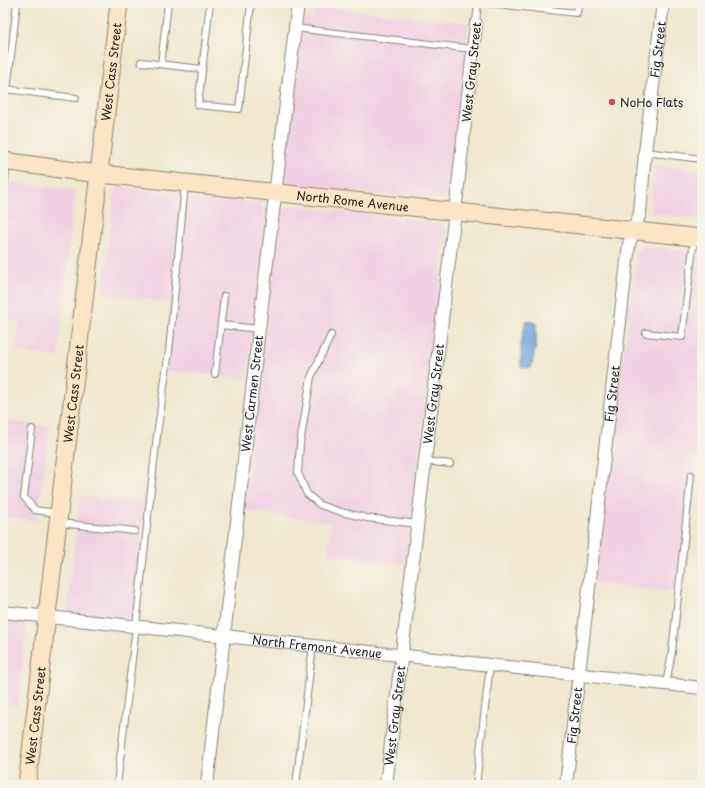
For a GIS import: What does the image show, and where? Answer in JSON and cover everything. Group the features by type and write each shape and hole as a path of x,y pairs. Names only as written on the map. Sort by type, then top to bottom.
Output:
{"street":[{"name":"West Cass Street","path":"27,785 119,3"},
{"name":"West Carmen Street","path":"207,785 298,3"},
{"name":"Fig Street","path":"566,785 629,244 640,213 662,3"},
{"name":"West Gray Street","path":"386,785 455,212 476,24"},
{"name":"North Rome Avenue","path":"5,161 185,183 698,238"},
{"name":"North Fremont Avenue","path":"3,612 702,688"}],"lane":[{"path":"17,3 5,89 76,98"},
{"path":"161,64 168,3"},
{"path":"210,3 198,105 239,109 251,3"},
{"name":"West Gray Street","path":"476,24 478,3"},
{"path":"488,3 577,13 578,3"},
{"path":"294,28 473,49"},
{"path":"141,62 202,69"},
{"path":"646,152 702,159"},
{"path":"3,195 5,161"},
{"path":"117,785 157,435 169,351 185,183"},
{"path":"646,333 682,337 698,238"},
{"path":"215,374 224,296"},
{"path":"221,325 259,329"},
{"path":"331,335 312,377 300,444 298,473 307,494 320,505 342,512 367,518 418,524"},
{"path":"32,429 24,497 35,510 58,518 136,531"},
{"path":"425,461 450,464"},
{"path":"666,684 672,652 691,475"},
{"path":"296,785 312,646"},
{"path":"476,785 490,665"}],"shaded area":[{"path":"315,6 468,23 454,185 449,193 442,198 432,199 395,196 290,184 287,181 285,163 304,18 313,19"},
{"path":"655,165 702,171 702,219 652,212 650,209"},
{"path":"3,182 75,190 58,357 16,352 19,320 3,319"},
{"path":"120,186 256,202 261,204 264,212 265,223 247,379 162,370 170,302 103,294 115,188"},
{"path":"292,206 429,221 440,224 446,229 405,564 327,554 331,522 244,511 279,218 285,209"},
{"path":"644,246 702,252 702,427 700,427 683,594 595,583 636,256 639,249"},
{"path":"3,421 50,426 37,521 3,517"},
{"path":"80,496 145,503 133,619 67,612"},
{"path":"3,619 27,622 18,706 3,704"}],"water":[{"path":"526,321 536,323 536,346 531,368 521,367 521,344"}],"place":[{"name":"NoHo Flats","path":"612,102"}]}
